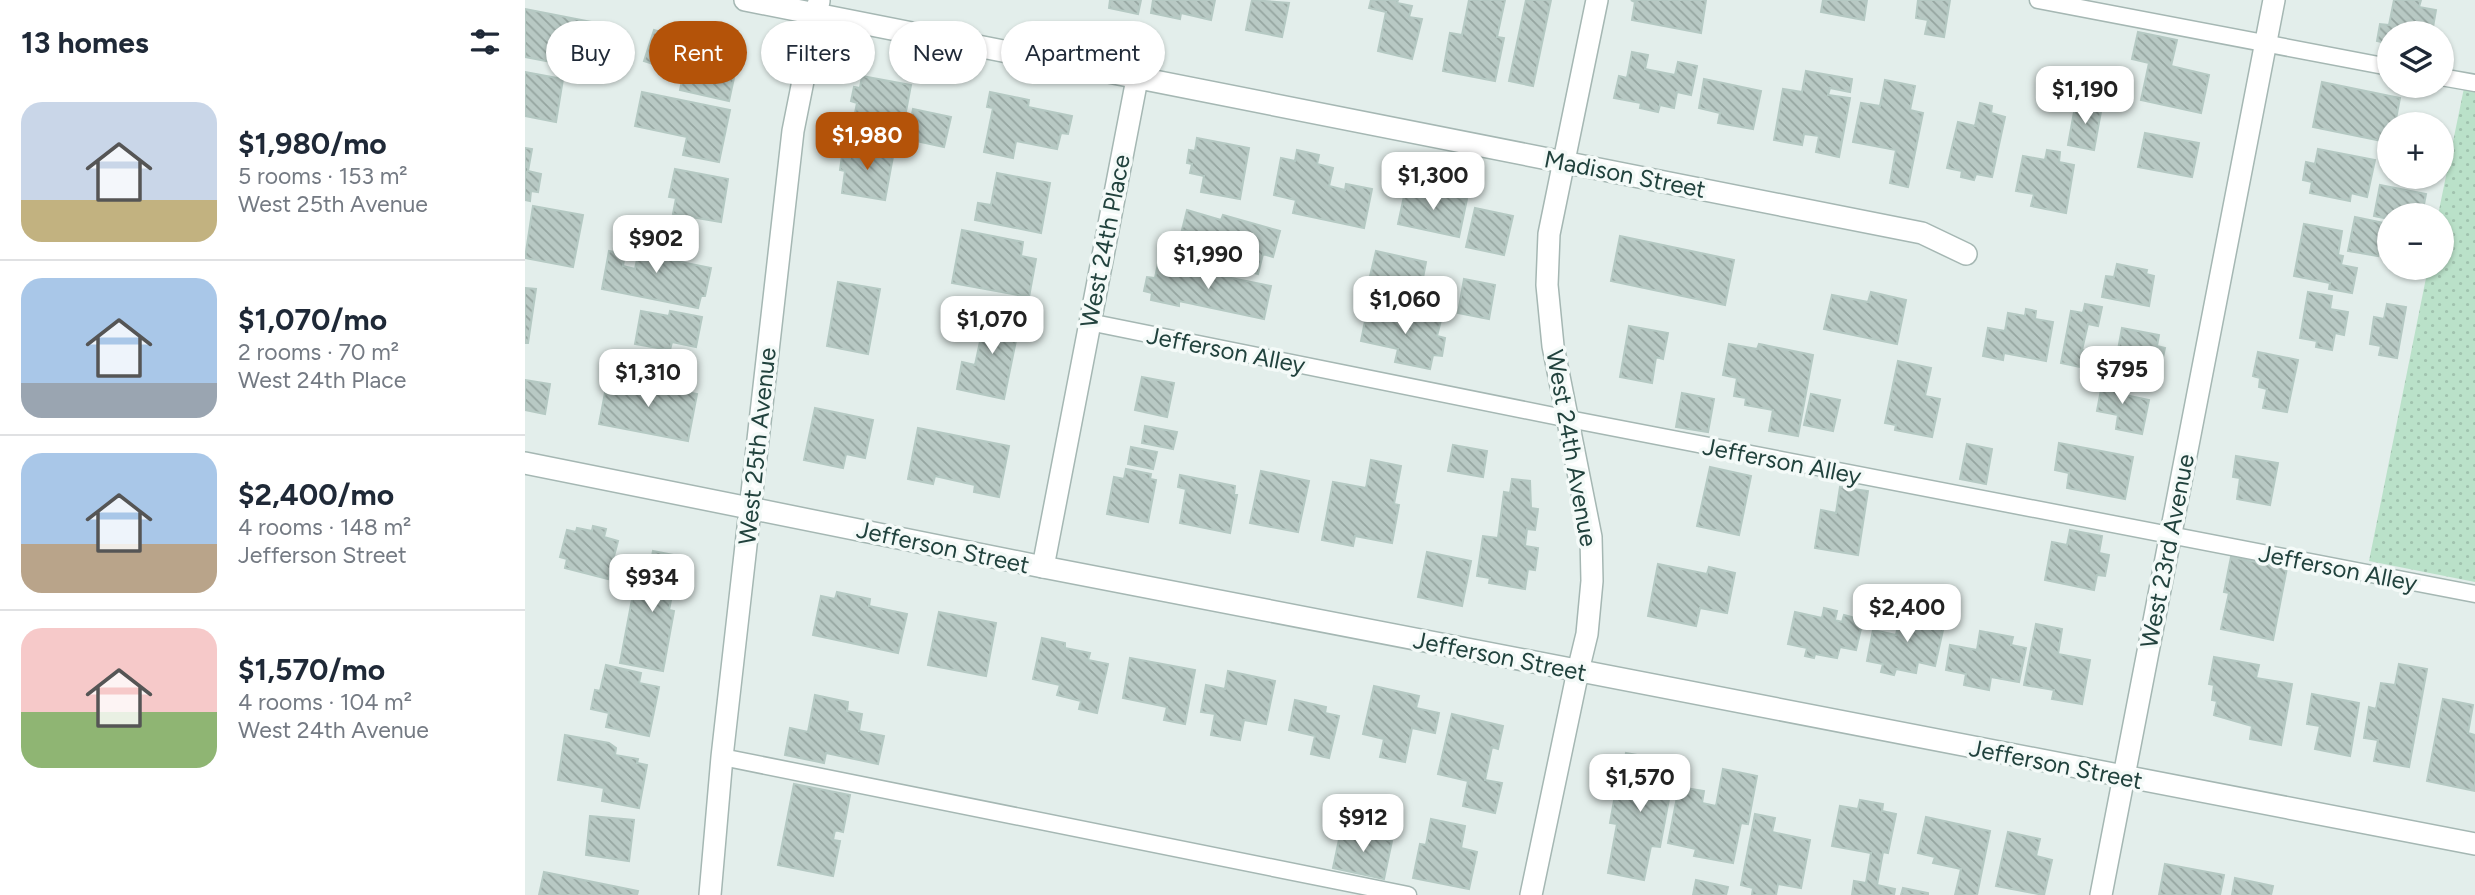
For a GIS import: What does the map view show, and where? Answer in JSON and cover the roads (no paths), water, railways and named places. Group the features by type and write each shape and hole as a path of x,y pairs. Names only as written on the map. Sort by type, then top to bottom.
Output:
{"street":[{"name":"Madison Street","path":"745,0 818,7 1001,48"},
{"name":"West 24th Avenue","path":"1531,895 1587,634 1592,582 1591,537 1553,346 1547,285 1549,234 1597,0"},
{"name":"West 23rd Avenue","path":"2101,895 2274,0"},
{"name":"West 25th Avenue","path":"710,895 722,757 793,131 818,7"},
{"name":"West 24th Place","path":"1043,567 1136,84"},
{"name":"Madison Street","path":"1163,84 1922,233 1966,254"},
{"name":"Jefferson Street","path":"525,463 1043,567 2475,845"}],"lane":[{"path":"2038,0 2377,65"},
{"path":"2454,79 2475,83"},
{"name":"Jefferson Alley","path":"1089,323 1569,419 2475,594"},
{"path":"722,757 1408,895"}]}
